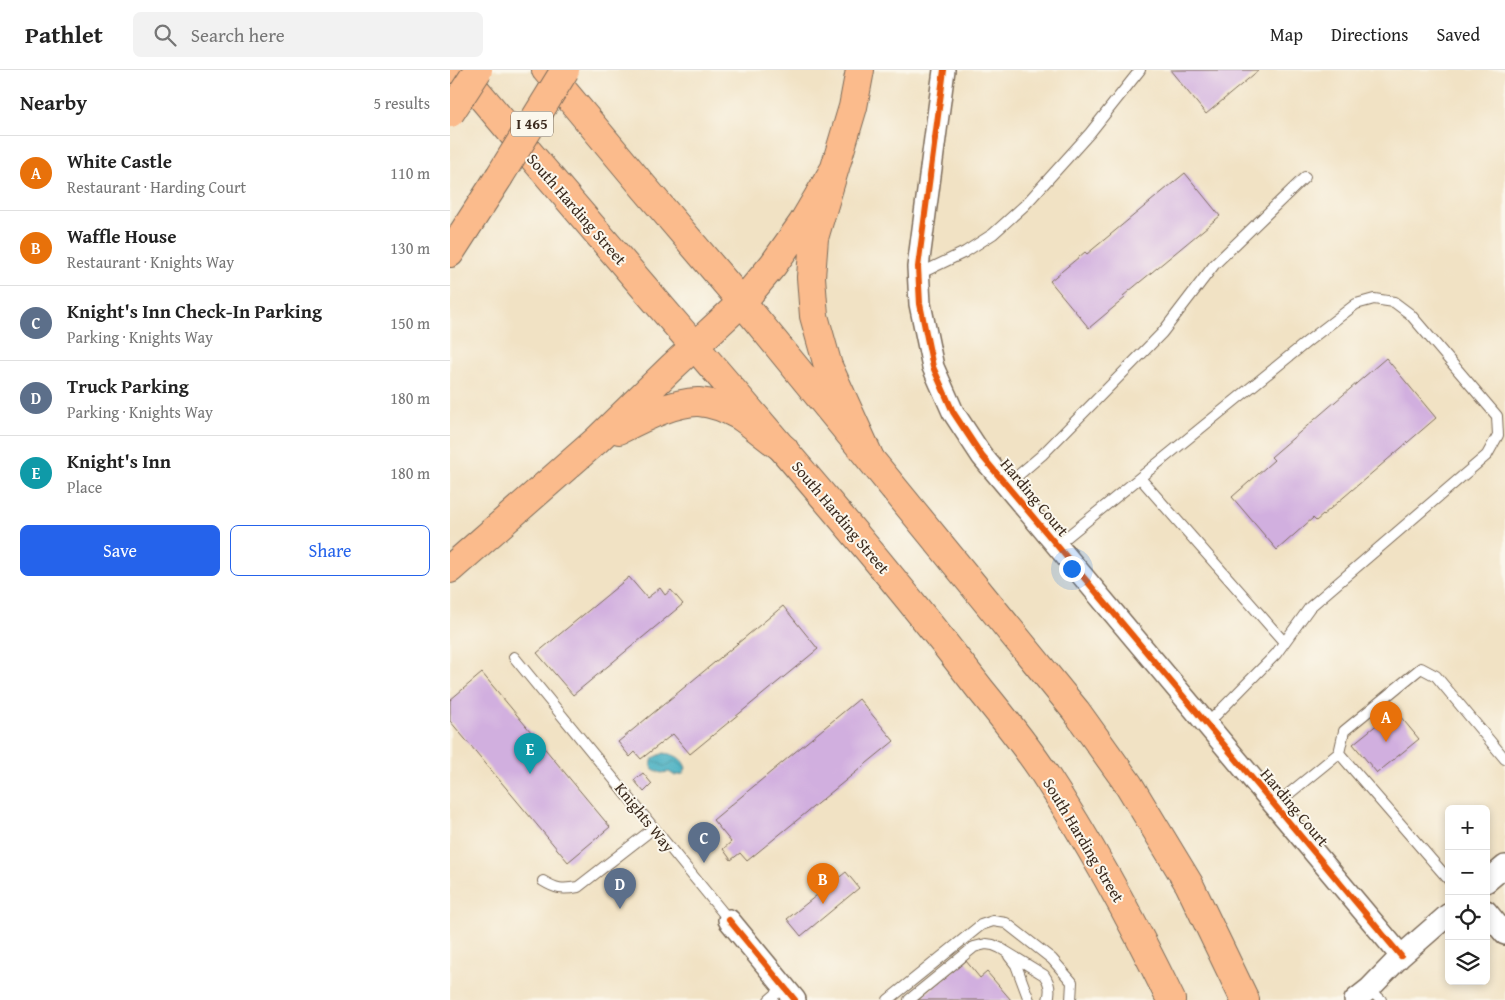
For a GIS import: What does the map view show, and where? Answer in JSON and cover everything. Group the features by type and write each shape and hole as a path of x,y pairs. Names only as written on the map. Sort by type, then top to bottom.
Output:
{"main road":[{"name":"South Harding Street","path":"459,70 573,207 696,346 918,608 1043,771 1088,842 1147,951 1171,1000"},
{"path":"450,113 478,70"},
{"path":"546,70 742,302 1076,711 1129,785 1189,884 1245,1000"},
{"name":"I 465","path":"450,252 565,70"},
{"path":"860,70 853,108 814,238 811,277 814,316 828,366 869,456"},
{"path":"450,569 597,440 742,302 773,266 802,224 835,168"},
{"path":"597,440 650,414 699,402 731,412 784,449"}],"street":[{"name":"Harding Court","path":"944,70 918,267 920,304 934,367 954,412 982,456 1401,956"},
{"path":"1490,879 1505,866"},
{"path":"1490,916 1505,934"},
{"path":"1369,996 1401,956 1445,918"},
{"name":"Knights Way","path":"729,920 783,996"}],"lane":[{"path":"919,274 964,252 993,234 1025,206 1090,134 1140,70"},
{"path":"1007,485 1042,455 1162,333 1214,265 1305,177"},
{"path":"1058,546 1308,341 1356,304 1374,299 1394,302 1410,314 1497,416 1498,435 1487,455 1310,607 1276,654 1207,724"},
{"path":"1140,478 1284,642"},
{"name":"Knights Way","path":"514,657 729,920"},
{"path":"1275,805 1339,753 1344,731 1421,668 1436,676 1505,759"},
{"path":"1339,753 1445,875"},
{"path":"543,881 554,888 578,887 654,828"},
{"path":"888,1000 981,925 994,921 1006,923 1052,959 1072,982 1071,1000"},
{"path":"909,1000 974,947 993,944 1044,975 1050,989 1048,1000"},
{"path":"1006,952 1016,965 1029,1000"}],"water":[{"path":"664,753 671,754 683,762 686,768 683,774 675,776 669,772 661,773 653,769 651,764 653,758"}],"building":[{"path":"1170,70 1259,70 1206,114"},
{"path":"1185,173 1220,216 1123,296 1125,298 1089,328 1050,281 1085,252 1087,254"},
{"path":"1386,358 1436,418 1316,521 1313,518 1277,550 1232,497 1274,460 1271,457"},
{"path":"629,577 647,598 660,588 665,595 671,590 683,604 573,695 537,653"},
{"path":"783,606 818,649 690,754 673,734 641,759 635,752 630,757 618,742"},
{"path":"482,673 610,827 568,862 450,721 450,700"},
{"path":"859,699 894,741 747,861 740,853 731,860 723,849 731,842 713,820"},
{"path":"1395,710 1419,739 1377,773 1353,744"},
{"path":"643,773 652,784 644,792 634,780"},
{"path":"846,872 859,888 801,936 787,919"},
{"path":"966,961 980,978 987,972 1011,1000 918,1000"}],"cycle path":[{"path":"944,70 918,267 920,304 933,367 953,412 982,456 1401,956"},
{"path":"729,920 795,1000"}],"place":[{"name":"White Castle","path":"1386,742"},
{"name":"Knight's Inn","path":"530,774"},
{"name":"Knight's Inn Check-In Parking","path":"704,863"},
{"name":"Waffle House","path":"823,904"},
{"name":"Truck Parking","path":"620,909"}]}
